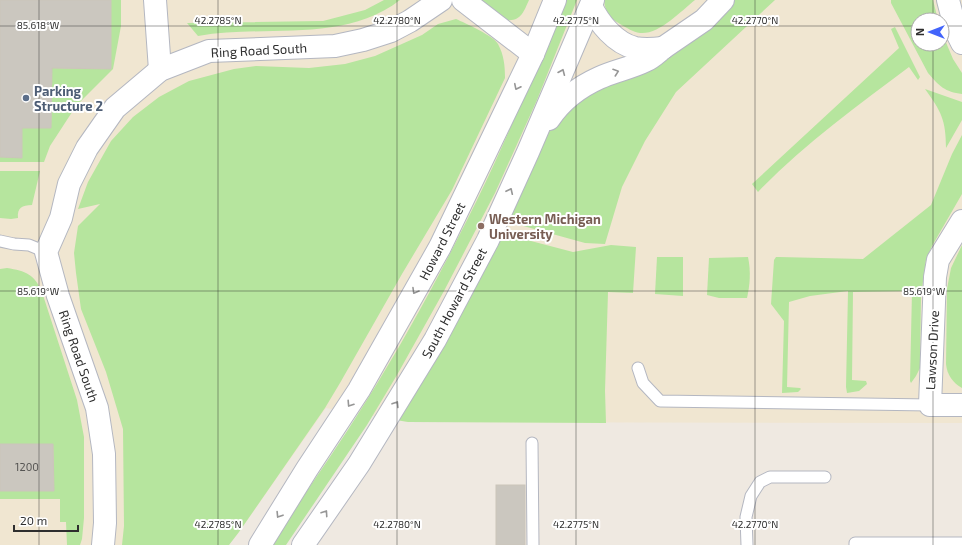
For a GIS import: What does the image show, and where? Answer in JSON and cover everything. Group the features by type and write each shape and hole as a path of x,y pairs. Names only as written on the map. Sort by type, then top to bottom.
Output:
{"street":[{"path":"155,0 160,70"},
{"name":"Ring Road South","path":"103,545 105,522 104,454 97,408 58,296 46,252 60,218 69,184 87,148 115,108 160,70 209,51 335,46 363,40 391,31 410,21 441,0"},
{"path":"463,0 533,54"},
{"name":"Howard Street","path":"260,545 307,469 359,390 440,247 533,54 555,0"},
{"path":"528,152 553,113 567,98 599,78 647,60 704,20 724,0"},
{"path":"948,0 956,31 962,43"},
{"path":"592,3 596,17 606,29 620,40 633,47 646,49 664,48"},
{"name":"South Howard Street","path":"303,545 359,464 435,340 488,240 528,152 592,3"},
{"name":"Lawson Drive","path":"962,221 938,260 936,271 930,405 962,405"}],"lane":[{"path":"0,241 29,245 46,252"},
{"path":"638,368 643,383 660,401 930,405"},
{"path":"532,443 533,545"},
{"path":"746,545 746,517 751,496 760,482 770,477 825,477"},
{"path":"855,545 855,543 962,543"}],"shaded area":[{"name":"Western Michigan University","path":"0,0 962,0 962,423 408,422 326,408 229,545 0,545"}],"green space":[{"path":"111,0 121,0 121,26 113,69 76,106 50,146 44,162 0,162 0,157 22,157 22,128 51,128 52,68 111,69"},
{"path":"384,0 400,0 378,14 329,28 224,33 198,36 187,23 323,21 365,10"},
{"path":"481,0 529,0 519,17 506,20 485,5"},
{"path":"563,0 577,0 537,100 495,193 444,291 367,425 286,545 269,545 330,457 365,403 395,354 451,252 500,151"},
{"path":"604,0 695,0 662,26 647,33 640,33 630,30 613,19 607,11"},
{"path":"730,0 775,0 676,92 645,141 622,187 605,244 585,243 505,221 547,135 566,108"},
{"path":"891,0 933,0 936,12 910,12 910,39 891,3"},
{"path":"456,19 491,37 498,44 503,56 505,78 452,190 325,408 229,545 122,545 124,526 123,429 106,372 81,309 74,253 78,226 100,204 78,209 88,182 111,141 133,117 159,97 189,81 234,69 256,66 309,68 345,64 375,56 422,35 438,24"},
{"path":"895,27 920,77 918,80 909,67 850,111 812,142 758,192 752,184 899,48 891,29"},
{"path":"917,52 950,52 962,73 962,94 951,92 943,88 928,73"},
{"path":"925,89 962,102 962,120 946,148 945,130 942,116"},
{"path":"962,135 962,194 932,246 926,260 921,296 920,368 916,376 911,383 912,291 853,292 852,380 866,381 867,384 859,391 847,393 848,291 810,296 789,302 787,387 801,389 798,392 782,393 784,321 771,304 774,260 776,257 863,259 931,205 952,154"},
{"path":"0,171 40,171 32,205 19,209 18,218 0,218"},
{"path":"500,233 573,252 611,245 636,247 633,293 608,292 605,391 606,423 408,422 396,420"},
{"path":"962,245 962,388 951,378 946,364 947,289 951,268"},
{"path":"657,257 683,257 683,296 655,294"},
{"path":"748,257 750,278 747,298 719,298 707,295 709,258"},
{"path":"7,268 19,270 29,274 39,286 77,400 84,437 84,518 80,545 67,545 66,522 60,522 60,499 0,499 0,491 54,491 53,444 0,444 0,269"}],"building":[{"name":"Parking Structure 2","path":"0,0 111,0 111,69 52,68 51,128 22,128 22,158 0,157"},
{"path":"0,444 53,444 54,491 0,491"},
{"path":"496,485 525,485 525,545 496,545"}],"place":[{"name":"Parking Structure 2","path":"26,98"},
{"name":"Western Michigan University","path":"481,226"}]}
